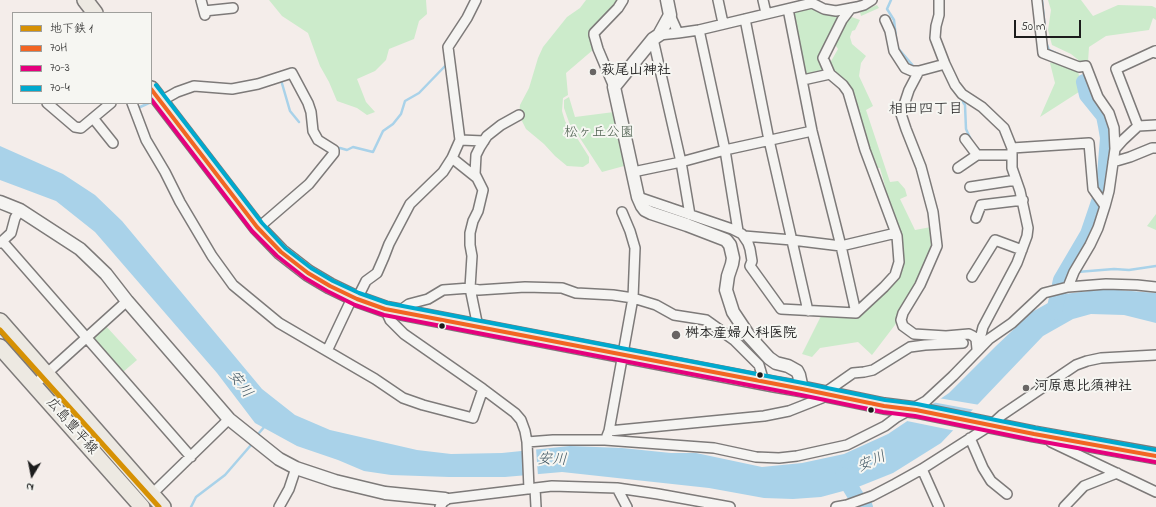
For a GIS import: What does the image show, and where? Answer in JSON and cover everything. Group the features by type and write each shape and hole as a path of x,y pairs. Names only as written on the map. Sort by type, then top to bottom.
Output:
{"main road":[{"path":"85,0 94,12"},
{"path":"152,90 258,228 281,252 308,273 355,298 392,310 478,328 802,389 884,406 913,410 1156,456"},
{"name":"広島豊平線","path":"0,321 163,507"},
{"name":"広島豊平線","path":"0,347 142,507"}],"street":[{"path":"201,0 205,14 233,8"},
{"path":"327,352 355,298 366,281 377,273 389,244 410,204 443,172 452,158 460,140 448,48 467,18 476,0"},
{"path":"623,0 618,8 594,32 594,35 598,49 614,87 638,198 645,210 651,213 673,219 726,240 730,245 733,258 726,290 733,312 749,336 769,358 776,363 788,366 797,371 802,389"},
{"path":"667,0 670,15 678,33"},
{"path":"718,0 723,23"},
{"path":"763,0 766,14"},
{"path":"656,37 699,30 723,23 788,9 812,1 824,9 836,11 855,5 864,5 872,0"},
{"path":"939,0 939,16 935,38 945,64 955,85 962,94 982,107 1004,128 1012,151 1012,168 1020,190 1028,228 1027,236 1017,263 983,326 977,352"},
{"path":"1037,0 1043,54 1079,67 1086,66 1098,97 1105,106 1114,128 1115,149 1109,191 1102,202 1098,228 1074,272 1068,287"},
{"path":"699,30 725,150 741,234 748,243 751,254 752,261 750,266 781,309 856,312 895,275 899,262 897,236 865,150 848,92 843,85 830,74 823,58 842,20 855,5"},
{"path":"788,9 812,131 856,312"},
{"path":"614,87 656,37 670,15"},
{"path":"745,19 769,140 808,311"},
{"path":"885,20 890,31 894,51 906,68 912,71 918,71 945,64"},
{"path":"656,37 690,215"},
{"path":"1138,126 1116,69 1155,51 1156,53"},
{"path":"918,71 909,90 901,114 921,167 933,212 937,246 920,285 903,313 901,320 903,326 914,334 946,336 969,334 976,339 977,352"},
{"path":"161,101 177,92 194,86 232,89 258,84 292,73 308,103 311,112 313,131 318,140 334,150 334,153 309,184 258,228"},
{"path":"803,80 830,74"},
{"path":"48,104 75,127 80,128 110,104"},
{"path":"132,104 146,140 212,256 233,285 278,323 375,379 403,398 423,405 473,418 483,389"},
{"path":"478,328 470,288 472,256 470,233 473,221 478,211 483,190 475,174 476,155 487,136 501,125 519,115"},
{"path":"93,118 113,143"},
{"path":"1115,149 1138,126 1156,125"},
{"path":"633,172 812,131"},
{"path":"460,140 484,141"},
{"path":"965,140 976,154"},
{"path":"958,168 976,154 1089,143 1093,189 1102,202"},
{"path":"1113,162 1152,148 1156,148"},
{"path":"452,158 477,178"},
{"path":"970,186 1016,180"},
{"path":"638,198 741,234 841,246 896,233"},
{"path":"976,218 981,205 1022,200"},
{"path":"0,202 20,210 80,248 106,274 127,301 229,419 278,459 296,468 335,481 385,493 442,503 531,487 552,486 617,488 730,507"},
{"path":"20,210 15,218 11,233 1,242 87,337 191,457"},
{"path":"607,436 633,298 635,248 622,212"},
{"path":"972,277 995,240 1022,250"},
{"path":"607,436 714,448 756,457 778,458 797,456 847,445 885,426 897,417 913,410 926,401 989,339 1012,323 1044,293 1068,287 1106,284 1156,287"},
{"path":"536,507 531,487 525,431 521,420 515,413 483,389 404,334 390,320 392,310 428,299 443,290 470,288 479,290 525,287 562,288 576,293 613,295 633,298 656,305 674,315 706,320 734,340 758,365 764,382"},
{"path":"34,385 127,301"},
{"path":"527,445 553,440 607,436 764,416 789,411 822,398 824,394 853,373 873,370 910,347 963,344"},
{"path":"836,507 849,506 872,496 922,469 991,425 1002,415 1076,365 1087,361 1111,357 1156,355"},
{"path":"151,495 229,419"},
{"path":"1034,434 1156,492"},
{"path":"970,438 983,468 991,481 1007,494"},
{"path":"279,507 289,489 296,468"},
{"path":"922,469 940,507"},
{"path":"1069,505 1084,486 1117,473"},
{"path":"617,488 627,507"}],"green space":[{"path":"269,0 426,0 427,14 419,21 414,39 389,49 386,60 375,71 357,79 366,102 375,112 367,115 357,108 337,101 320,66 308,33 282,16"},
{"path":"586,0 620,0 591,35 594,49 566,73 568,95 563,98 562,111 565,121 589,157 589,163 583,167 567,166 526,129 519,115 520,105 529,88 543,47 567,17 580,8"},
{"path":"1048,0 1081,0 1093,16 1118,5 1152,6 1156,8 1156,20 1153,18 1149,30 1106,36 1089,47 1088,62 1082,63 1071,54 1052,45 1048,30 1051,10"},
{"path":"810,4 844,12 820,58 827,72 806,77 793,9"},
{"path":"877,5 879,8 861,16 860,12"},
{"path":"849,16 860,20 855,30 852,31 850,37 852,44 866,56 861,63 859,76 873,106 866,110 890,182 898,181 905,189 907,196 900,199 915,230 931,227 933,241 930,254 898,321 872,355 858,342 820,348 812,357 802,354 822,314 856,312 884,287 899,262 882,189 885,186 880,168 874,168 847,82 833,73 830,63 838,49 834,43"},
{"path":"1050,63 1063,63 1078,71 1082,90 1040,117 1055,83"},
{"name":"松ヶ丘公園","path":"569,97 575,117 614,112 624,166 602,172 570,125 564,108 564,100"},
{"path":"1156,214 1156,230 1147,226"},
{"path":"105,325 137,360 123,372 92,337"}],"water":[{"name":"安川","path":"0,146 63,174 95,195 122,221 262,389 295,415 330,430 417,450 451,454 502,453 570,446 622,448 671,453 696,453 762,467 802,463 844,454 888,434 949,393 1032,312 1064,294 1106,289 1156,293 1156,323 1124,315 1091,314 1073,319 1043,336 941,443 893,473 858,487 821,497 793,499 764,498 709,488 562,472 505,477 449,477 391,475 364,471 338,460 297,446 255,423 217,373 95,232 56,201 0,180"}],"pier":[{"path":"938,398 980,405 975,410 932,402"},
{"path":"910,417 959,427 956,431 907,421"},
{"path":"536,448 538,476 523,477 522,449"}],"waterway":[{"path":"891,0 887,9 894,20 897,47 915,68"},
{"path":"1042,0 1045,29"},
{"path":"1046,42 1049,50 1066,58"},
{"path":"340,148 347,150 353,147 373,152 383,131 393,124 401,114 405,101 419,93 447,64"},
{"path":"280,80 290,111 299,122"},
{"path":"1054,312 1061,280 1088,234 1104,187 1108,138 1106,126 1104,116 1087,95 1084,82"},
{"path":"959,96 965,105 966,129 972,142 981,152"},
{"path":"138,108 147,104"},
{"path":"1077,272 1114,269 1129,270 1156,266"},
{"path":"1066,272 1072,272"},
{"path":"259,433 265,426"},
{"path":"191,507 196,497 225,475 251,445"},
{"path":"843,475 860,503 865,507"}],"metro line":[{"name":"1","path":"0,330 159,507"}],"transit line":[{"name":"70-4","path":"156,85 262,223 285,248 311,268 333,281 359,293 387,303 885,400 917,404 1035,428 1156,450"},
{"name":"70H","path":"152,90 257,227 281,252 308,273 357,299 385,309 884,406 916,410 1034,434 1156,456"},
{"name":"70-3","path":"152,100 252,231 277,256 305,278 355,305 384,315 883,412 915,416 1033,440 1155,462"}],"place":[{"name":"萩尾山神社","path":"593,72"},
{"name":"桝本産婦人科医院","path":"676,335"},
{"name":"河原恵比須神社","path":"1026,388"}],"district":[{"name":"相田四丁目","path":"926,111"}]}
